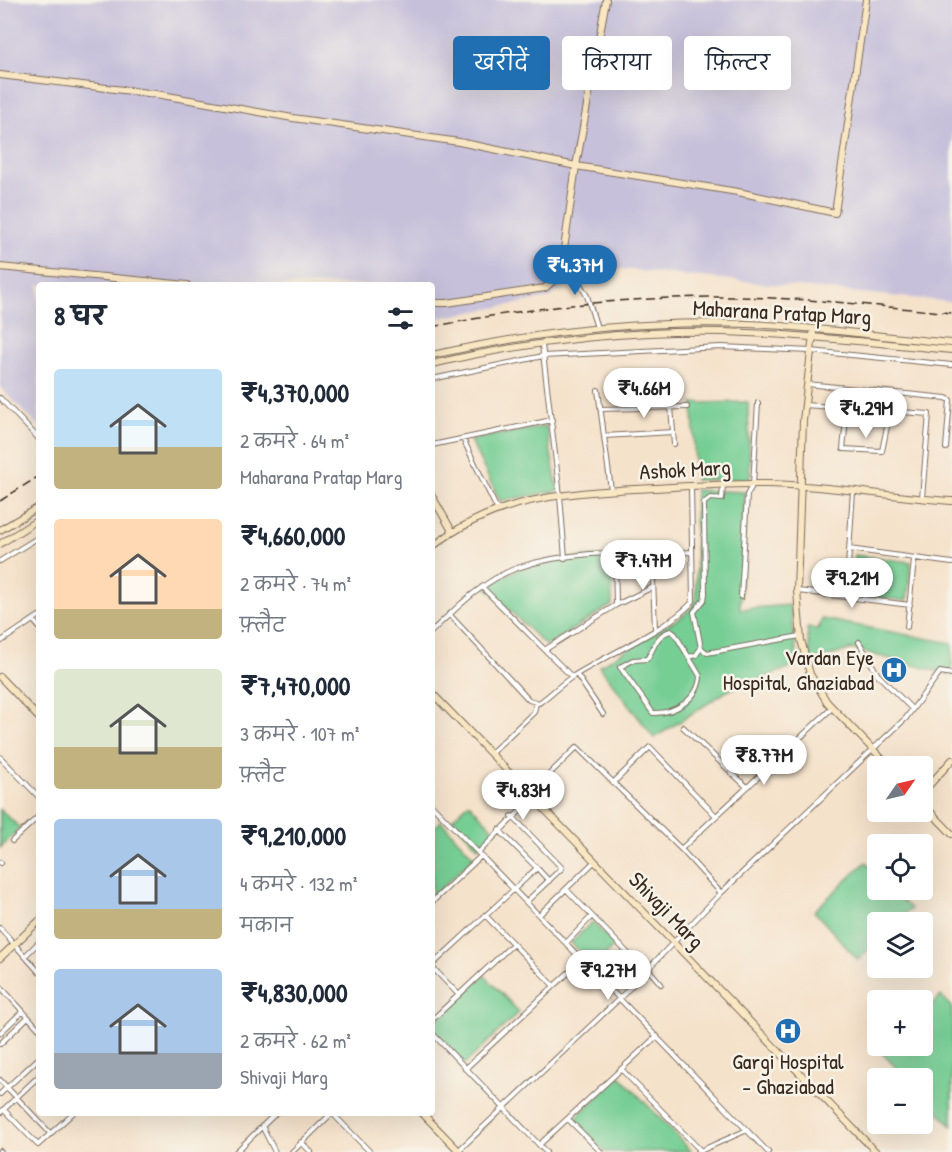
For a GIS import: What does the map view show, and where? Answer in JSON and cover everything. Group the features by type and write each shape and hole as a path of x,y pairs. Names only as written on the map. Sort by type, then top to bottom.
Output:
{"street":[{"path":"435,303 545,288 554,280 564,256 576,166 606,0"},
{"path":"0,75 232,106 293,118 459,142 576,166 738,192 835,213 866,0"},
{"path":"564,256 587,296 597,330"},
{"path":"0,267 156,282"},
{"name":"Maharana Pratap Marg","path":"435,354 511,340 597,330 709,324 749,324 952,343"},
{"path":"813,330 804,405 800,486 797,591 800,636 810,674 832,708 880,756"},
{"name":"Maharana Pratap Marg","path":"435,363 542,345 670,334 747,333 952,350"},
{"path":"542,345 552,420 565,558"},
{"path":"435,378 543,356 721,347 810,351 952,365"},
{"path":"807,384 946,398 950,400 946,448"},
{"path":"598,390 611,491"},
{"path":"0,398 36,436"},
{"path":"741,597 747,495 753,484 758,403"},
{"path":"804,405 929,414 922,499"},
{"path":"671,407 674,444"},
{"path":"600,409 687,407"},
{"path":"848,409 843,448 882,451 890,412"},
{"path":"435,444 552,420"},
{"path":"604,436 673,432"},
{"path":"463,439 497,509"},
{"name":"Ashok Marg","path":"435,545 452,531 497,509 534,498 611,491 753,484 800,486 952,501"},
{"path":"723,485 722,499 710,498 704,503 705,594 704,600 694,612 701,648 707,652 800,636"},
{"path":"490,754 534,712 536,703 574,676 688,608 693,601 691,486"},
{"path":"846,597 853,491"},
{"path":"435,501 452,531"},
{"path":"0,530 36,509"},
{"path":"0,544 36,521"},
{"path":"0,561 36,539"},
{"path":"849,549 914,560 952,563"},
{"path":"435,628 482,587 517,568 565,558 615,552 692,552"},
{"path":"615,552 616,605"},
{"path":"652,553 655,629"},
{"path":"906,627 914,560"},
{"path":"482,587 574,676 603,714"},
{"path":"546,649 616,605 653,587"},
{"path":"797,591 910,605"},
{"path":"449,614 529,700 536,703"},
{"path":"0,642 36,618"},
{"path":"33,620 36,624"},
{"path":"670,631 675,634 689,657 700,676 696,693 684,704 661,714 653,713 620,667 633,660 647,659 656,640 670,631"},
{"path":"859,642 878,675 912,709"},
{"path":"689,657 696,655 701,648"},
{"path":"425,1116 459,1152 620,998 721,893 874,750 912,709 940,672 952,674"},
{"path":"0,677 36,715"},
{"name":"Shivaji Marg","path":"435,696 876,1152"},
{"path":"681,849 832,708"},
{"path":"683,727 747,787"},
{"path":"435,899 480,854 499,830 577,747 681,849 721,893"},
{"path":"613,783 650,747 716,816"},
{"path":"0,757 36,794"},
{"path":"933,781 952,760"},
{"path":"435,808 768,1152"},
{"path":"933,814 952,834"},
{"path":"512,816 562,868 526,902"},
{"path":"12,841 36,819"},
{"path":"499,830 549,881"},
{"path":"539,915 595,861"},
{"path":"435,963 537,868"},
{"path":"566,889 661,984"},
{"path":"485,915 554,986"},
{"path":"566,943 592,916"},
{"path":"0,958 36,924"},
{"path":"0,928 36,969"},
{"path":"435,1017 513,944"},
{"path":"25,956 36,945"},
{"path":"465,1069 582,960"},
{"path":"435,969 459,995"},
{"path":"0,986 36,1026"},
{"path":"0,1033 23,1011"},
{"path":"0,1044 28,1017"},
{"path":"435,1036 546,1152"},
{"path":"539,1145 657,1036"},
{"path":"0,1094 36,1061"},
{"path":"621,1069 700,1151 747,1130"},
{"path":"0,1080 51,1134"},
{"path":"36,1080 2,1112 38,1145 68,1116"},
{"path":"236,1152 273,1116"},
{"path":"292,1152 329,1116"},
{"path":"335,1116 370,1152"},
{"path":"568,1119 601,1152"},
{"path":"262,1126 275,1152"},
{"path":"302,1142 311,1152"}],"shaded area":[{"path":"0,0 952,0 952,302 589,266 549,298 435,318 435,282 36,282 36,424 0,387"}],"green space":[{"path":"748,402 750,479 695,480 693,403"},
{"path":"546,426 558,491 500,501 470,440"},
{"path":"695,490 745,492 740,609 790,605 798,665 727,691 654,738 599,666 683,616 692,607 696,598"},
{"path":"612,555 612,605 546,646 486,587 518,569 568,558"},
{"path":"854,555 911,562 907,601 850,594"},
{"path":"822,619 952,643 952,675 852,649 811,662 807,628 818,629"},
{"path":"469,803 495,831 478,847 452,819"},
{"path":"0,809 20,828 0,848"},
{"path":"441,821 474,857 435,894 435,827"},
{"path":"866,862 867,900 902,900 911,909 908,912 867,912 867,951 858,960 814,911"},
{"path":"592,922 615,945 594,966 571,943"},
{"path":"484,975 519,1012 465,1064 435,1032 435,1021"},
{"path":"941,996 952,1008 952,1126 933,1106 933,1068 896,1068 885,1056 933,1056 933,1004"},
{"path":"620,1076 691,1151 605,1152 574,1119"}],"railway":[{"path":"435,326 578,304 688,297 839,302 952,313"},
{"path":"0,501 36,478"}],"place":[{"name":"Vardan Eye Hospital, Ghaziabad","path":"894,670"},
{"name":"Gargi Hospital - Ghaziabad","path":"788,1031"}]}
